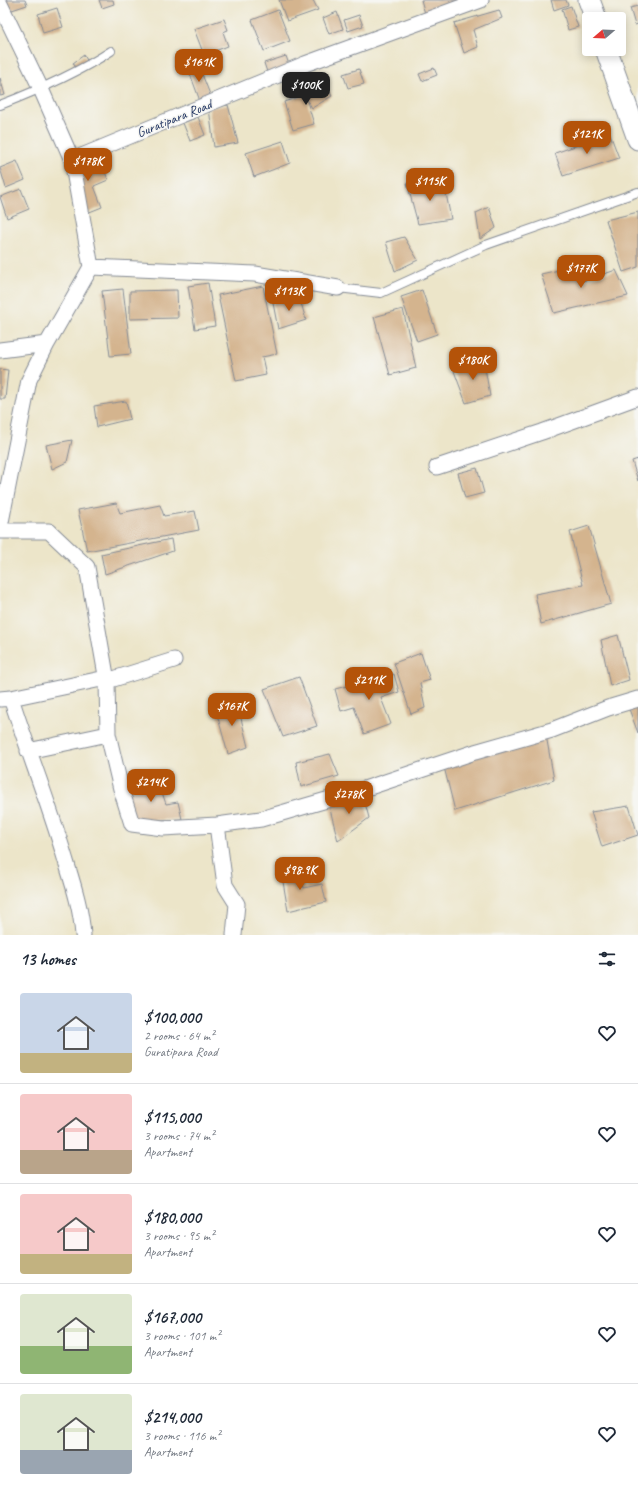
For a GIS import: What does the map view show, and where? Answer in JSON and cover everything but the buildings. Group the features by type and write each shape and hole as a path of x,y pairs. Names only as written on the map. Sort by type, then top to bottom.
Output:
{"street":[{"name":"Guratipara Road","path":"72,160 305,64 481,0"},
{"path":"589,0 593,12"},
{"path":"0,4 42,89 72,160 91,267 47,344 30,380 0,527"},
{"path":"608,56 638,139"},
{"path":"91,267 255,274 338,288"},
{"path":"0,350 47,344"},
{"path":"437,467 542,432 638,397"},
{"path":"0,531 49,531 87,566 106,680 108,734 121,789 132,824 163,828 217,825 261,819 361,790 475,752 552,730 608,708 638,699"},
{"path":"83,935 79,905 52,816 28,751 6,698 106,680 174,660"},
{"path":"28,751 108,734"},
{"path":"217,825 225,885 238,904 234,935"}],"lane":[{"path":"0,105 42,89 83,69 111,51"},
{"path":"338,288 381,293 486,245 638,192"}]}
